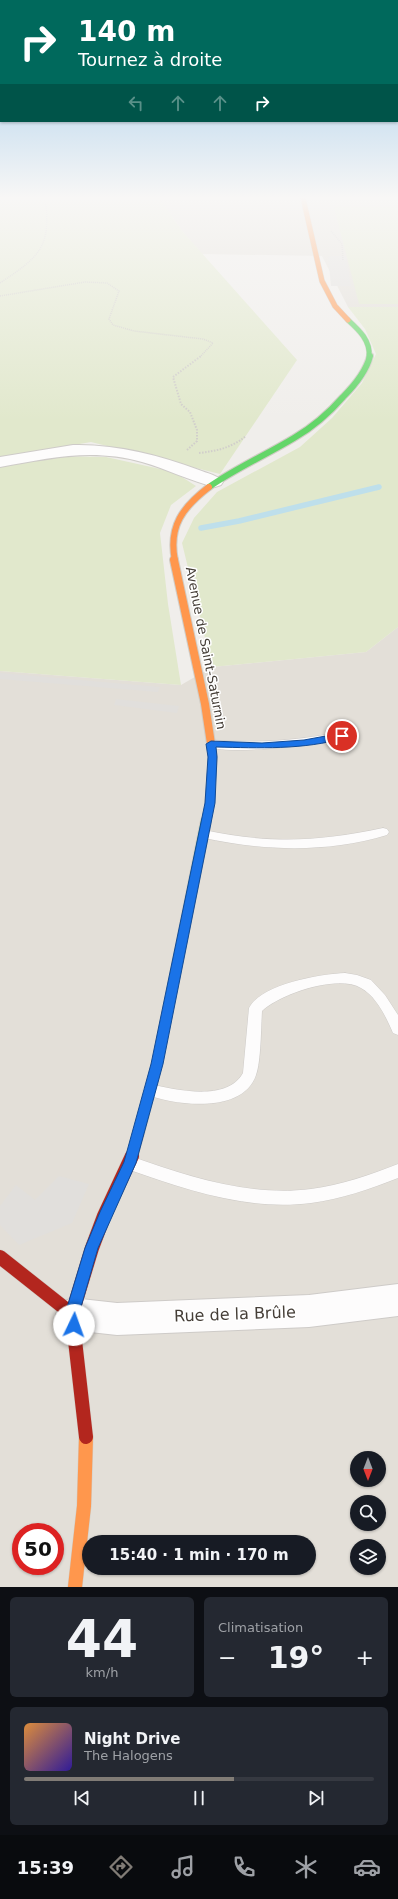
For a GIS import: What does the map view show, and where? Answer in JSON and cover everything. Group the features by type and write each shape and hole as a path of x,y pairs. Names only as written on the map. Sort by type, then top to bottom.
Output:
{"main road":[{"name":"Avenue de Saint-Saturnin","path":"72,1314 92,1248 104,1216 130,1163 150,1090 175,979 210,803 213,757 205,704 174,558 173,534 181,516 192,500 215,482 290,440 324,418 361,376 370,354 365,338 335,306 322,282 320,272"},
{"path":"0,1257 72,1314 86,1433 84,1506 75,1587"}],"street":[{"path":"0,462 73,450 114,452 179,461 215,482"},
{"name":"Rue de la Brûle","path":"72,1314 117,1319 309,1311 398,1300"}],"lane":[{"path":"211,744 262,746 304,743 351,734"},
{"path":"204,834 263,844 309,844 340,841 383,832"},
{"path":"150,1090 186,1098 212,1097 230,1093 244,1085 250,1074 256,1008 269,997 320,981 348,978 365,984 378,996 393,1017 398,1029"},
{"path":"130,1163 175,1179 221,1191 266,1197 300,1197 334,1191 376,1181 398,1171"},
{"path":"77,1568 91,1587"}],"path":[{"path":"0,283 15,272"},
{"path":"0,296 86,282 107,283 119,291 109,319 113,325 134,331 203,339 213,344 208,352 173,376 181,404 190,412 197,430 197,441 179,461"},
{"path":"179,461 236,445 246,436"}],"shaded area":[{"path":"330,272 398,272 398,307 348,307"},
{"path":"330,272 349,272 351,286 331,286"},
{"path":"398,627 398,1587 0,1587 0,671 181,685 212,667 366,652"},
{"path":"0,673 160,687 158,692 0,679"},
{"path":"116,699 179,706 177,713 114,705"},
{"path":"59,1176 89,1184 72,1223 19,1245 0,1225 0,1206 16,1185 35,1200"}],"green space":[{"path":"0,272 219,272 297,360 220,474 91,442 0,458"},
{"path":"351,272 398,272 398,304 359,304"},
{"path":"348,307 398,307 398,627 366,652 212,667 182,543 194,518 217,492 300,447 332,418 362,383 376,354 365,329"},
{"path":"54,456 106,457 174,472 196,486 171,505 160,533 168,604 181,685 0,671 0,467"}],"waterway":[{"path":"201,528 239,521 379,487"}],"traffic: fast":[{"path":"209,487 245,464 283,445 307,430 336,405 352,388 366,367 370,353 365,339 348,320"},
{"path":"139,1133 157,1064 209,807"}],"traffic: slow":[{"path":"320,272 322,281 335,306 348,320"},
{"path":"209,487 191,502 181,514 173,536 174,558 205,704 213,757 209,807"},
{"path":"75,1587 84,1506 86,1437"}],"traffic: jam":[{"path":"86,1437 72,1314 92,1248 104,1216 130,1163 139,1133"},
{"path":"0,1257 72,1314"}],"route":[{"path":"74,1325 72,1314 92,1248 104,1216 130,1163 157,1064 210,803 213,757 211,744 262,746 304,743 342,736"}]}
